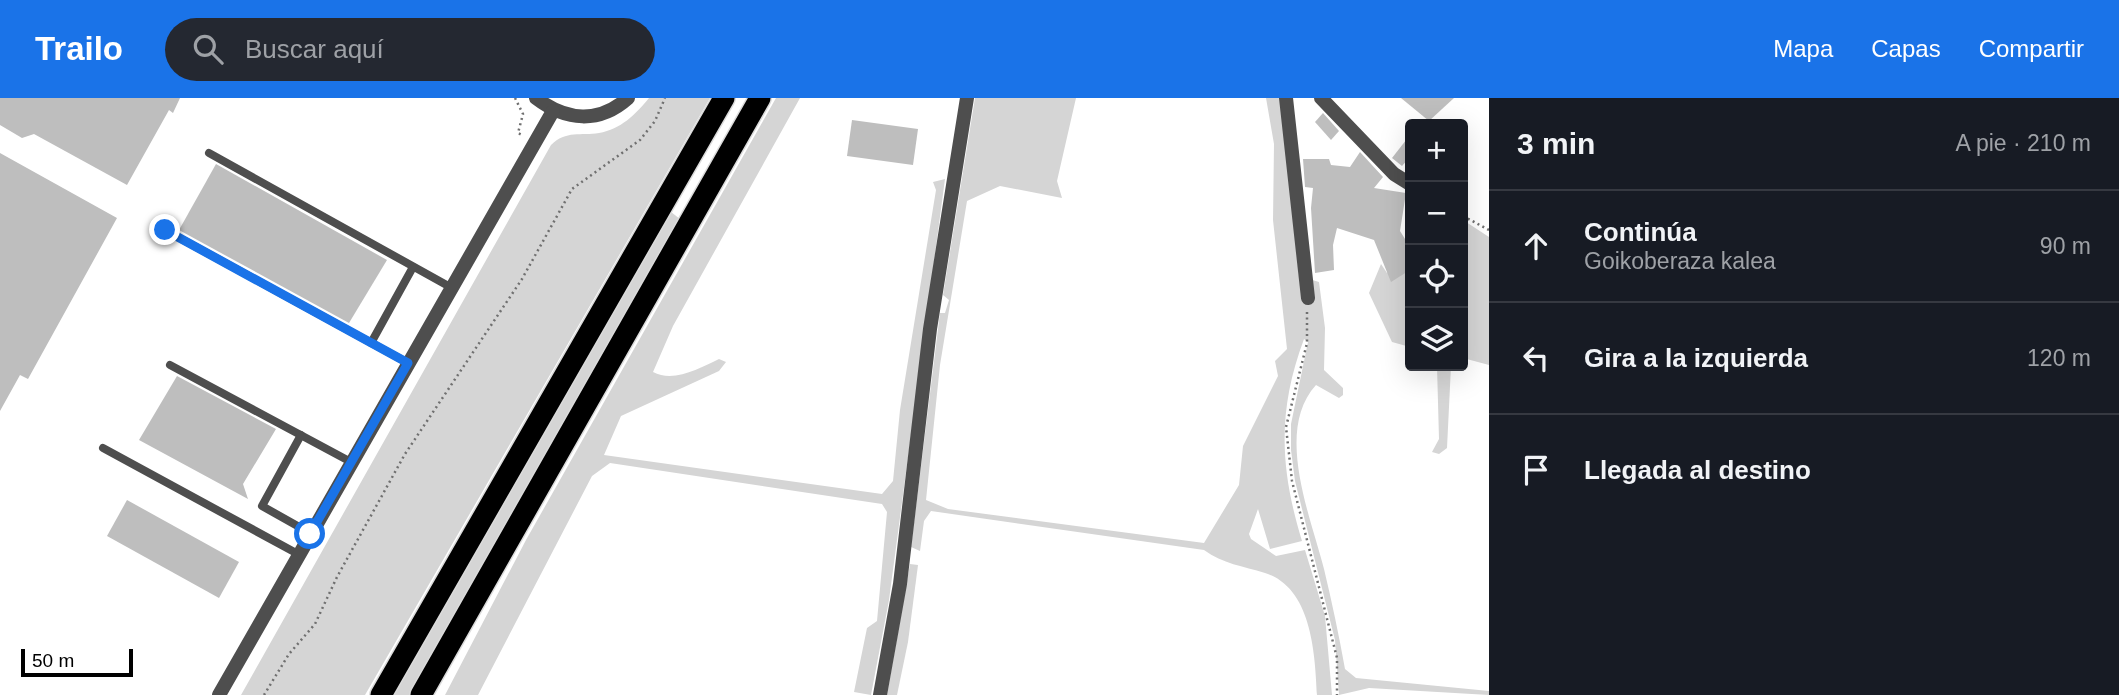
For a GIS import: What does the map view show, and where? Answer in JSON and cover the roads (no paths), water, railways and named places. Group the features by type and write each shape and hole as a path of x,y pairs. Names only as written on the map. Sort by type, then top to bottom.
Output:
{"highway":[{"path":"381,695 724,98"},
{"path":"421,695 760,98"}],"street":[{"path":"536,98 553,111 574,117 596,116 616,108 628,98"},
{"path":"880,695 900,584 930,329 967,98"},
{"path":"1286,98 1308,298"},
{"path":"1321,98 1394,174 1407,182"},
{"path":"219,695 553,111"}],"lane":[{"path":"209,153 452,288"},
{"path":"165,230 408,363"},
{"path":"371,343 413,267"},
{"path":"170,365 351,462"},
{"path":"301,435 262,506 310,534"},
{"path":"103,448 298,554"}]}
